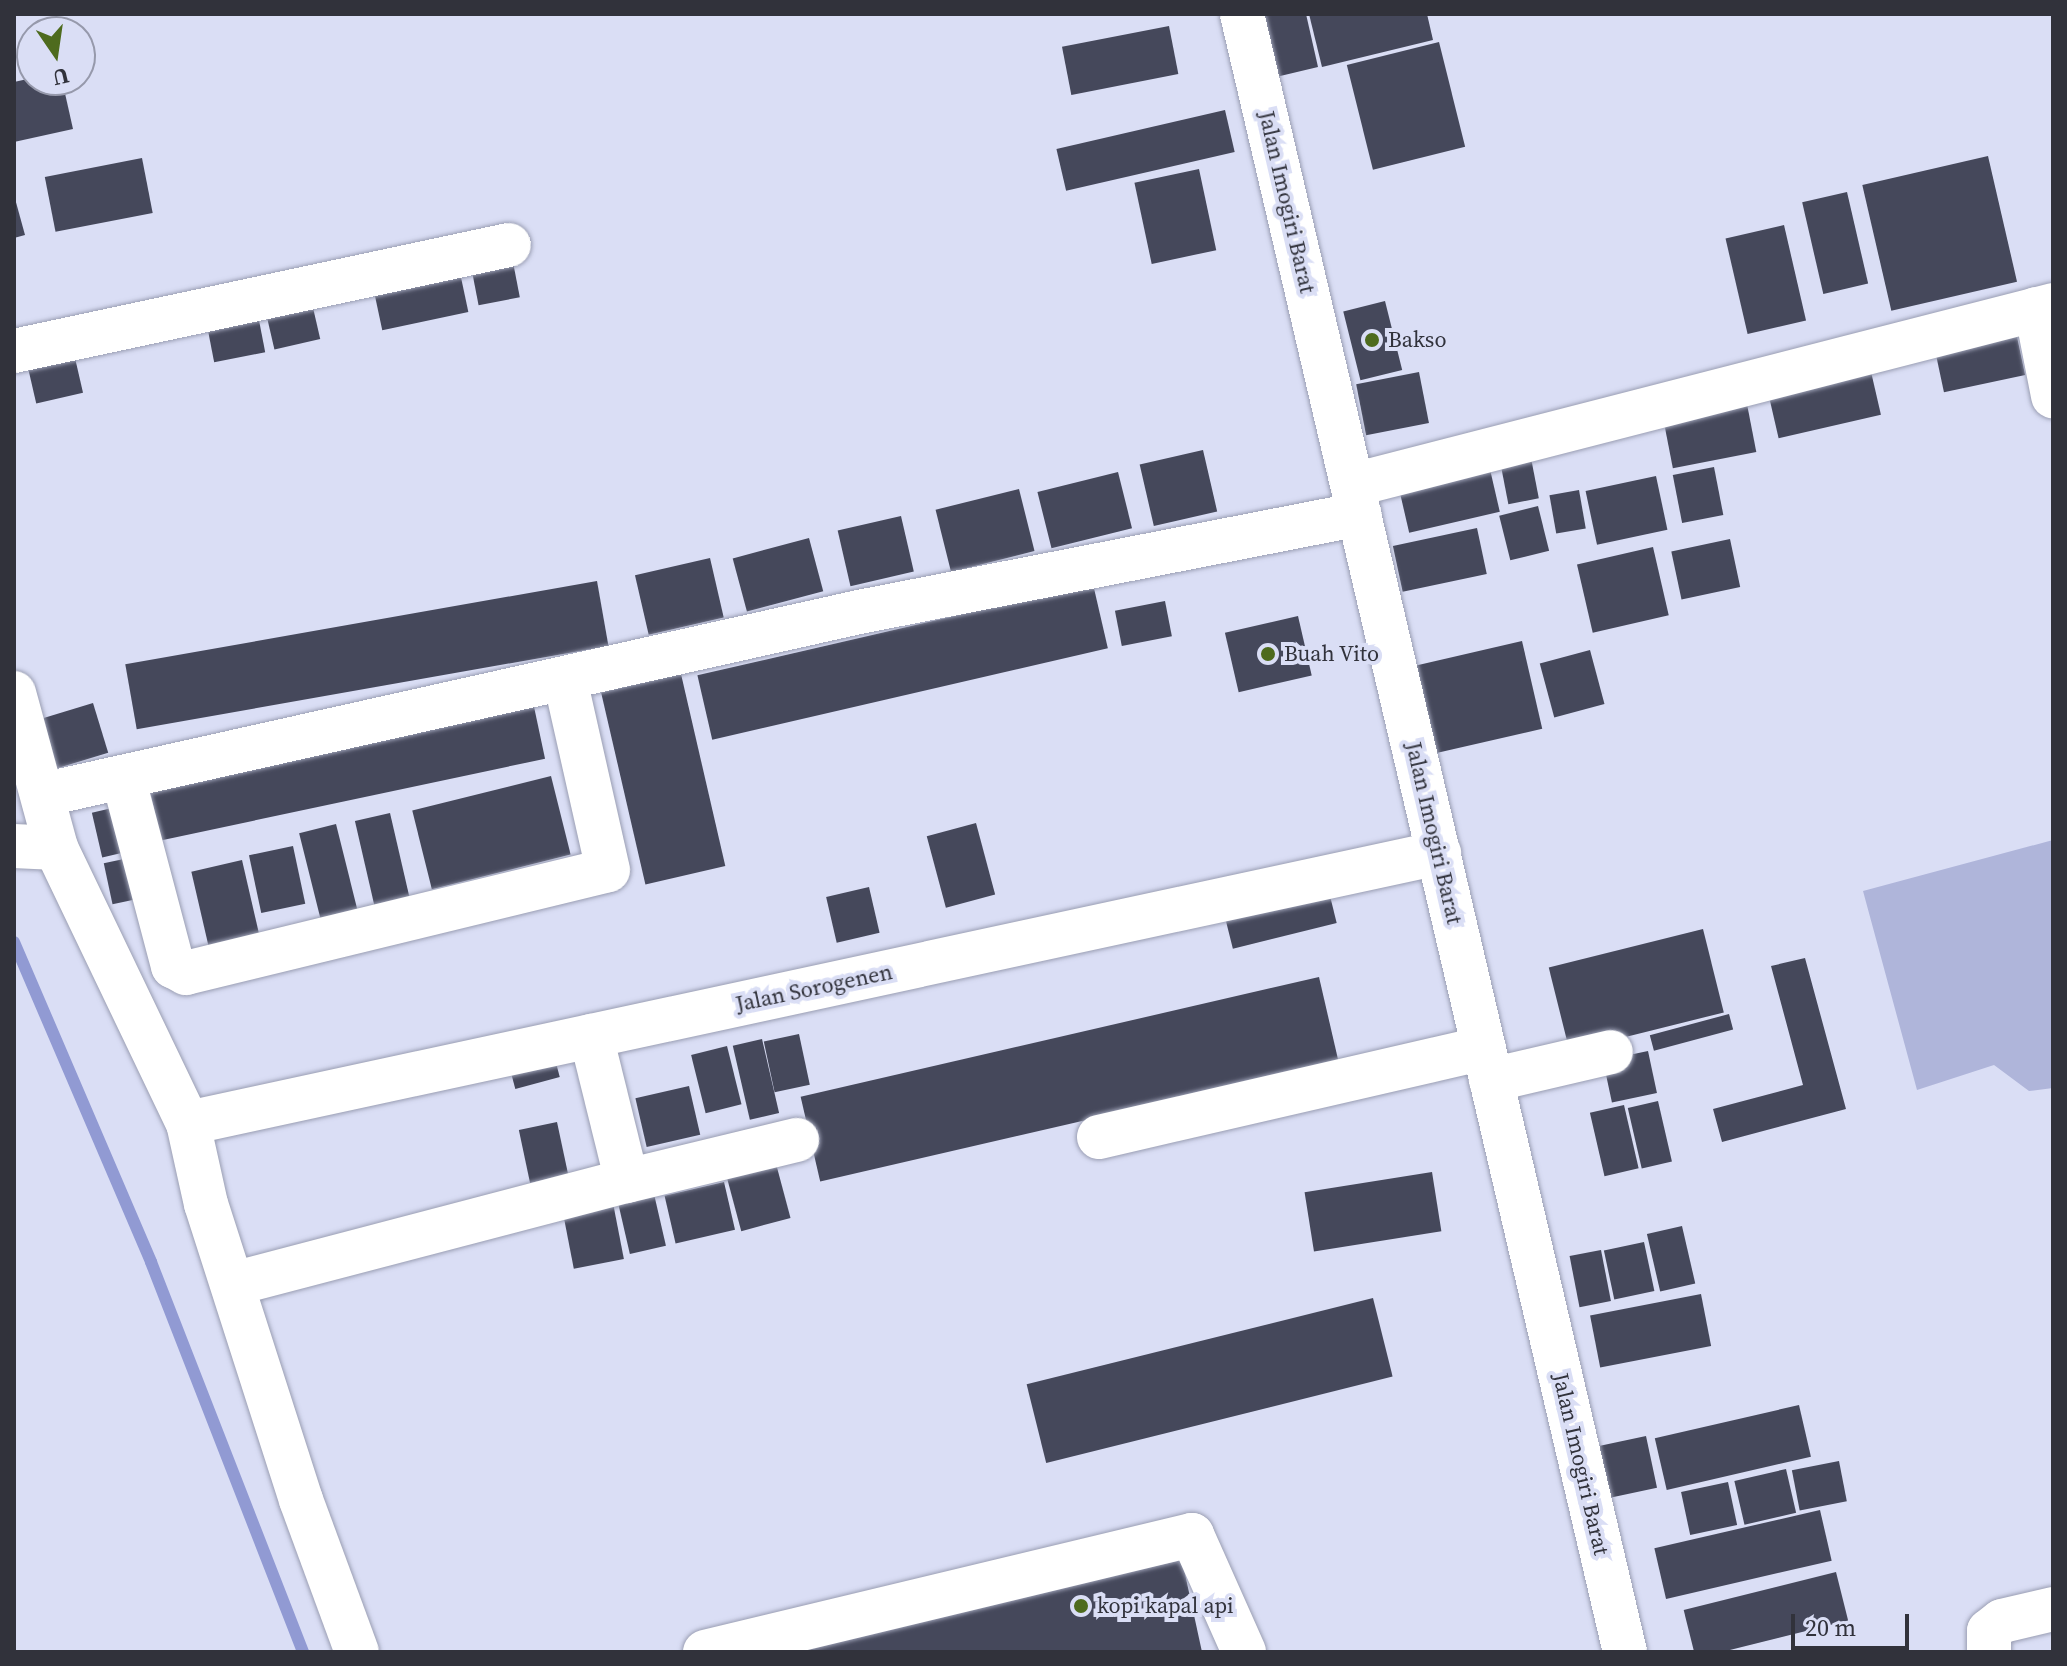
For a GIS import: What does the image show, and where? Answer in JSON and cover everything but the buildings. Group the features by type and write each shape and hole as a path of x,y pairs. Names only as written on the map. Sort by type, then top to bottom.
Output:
{"street":[{"name":"Jalan Imogiri Barat","path":"1242,14 1625,1652"},
{"path":"14,351 509,245"},
{"path":"64,790 566,683 859,612 1356,499 2044,307 2053,396"},
{"path":"123,777 173,966 186,973 608,870 566,683"},
{"path":"14,693 35,847 188,1123 233,1284 357,1652"},
{"name":"Jalan Sorogenen","path":"188,1123 1439,853"},
{"path":"591,1036 627,1181"},
{"path":"1099,1137 1488,1064 1611,1052"},
{"path":"233,1284 797,1140"},
{"path":"705,1652 1192,1535 1244,1652"},
{"path":"1989,1652 1989,1631 2002,1621 2053,1609"}],"shaded area":[{"path":"2053,840 2053,1088 2029,1091 1994,1065 1917,1090 1863,891"}],"waterway":[{"path":"14,942 151,1262 303,1652"}],"place":[{"name":"Bakso","path":"1372,340"},
{"name":"Buah Vito","path":"1268,654"},
{"name":"kopi kapal api","path":"1081,1606"}]}
